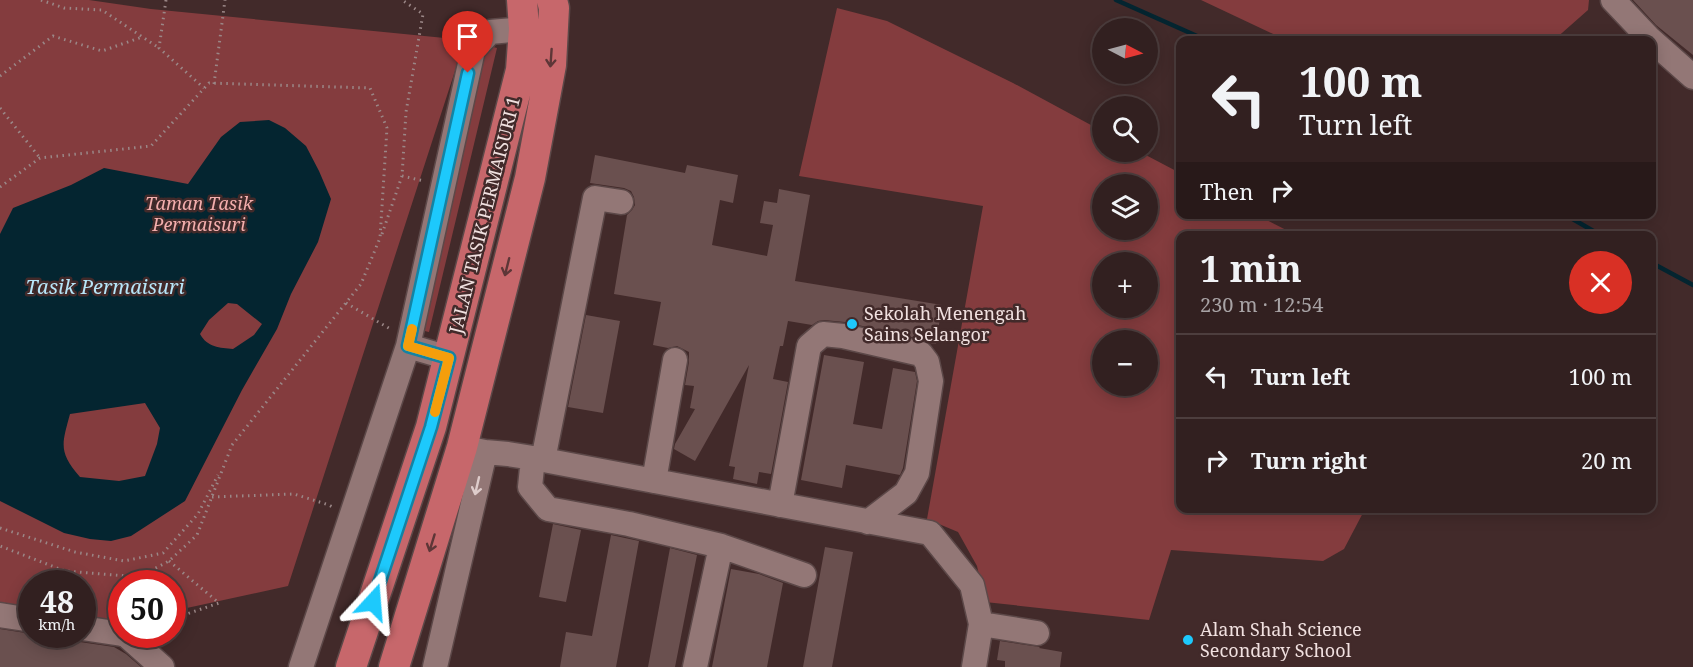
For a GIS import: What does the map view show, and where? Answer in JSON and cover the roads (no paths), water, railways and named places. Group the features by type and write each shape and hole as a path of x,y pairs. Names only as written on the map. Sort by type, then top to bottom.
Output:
{"main road":[{"name":"JALAN TASIK PERMAISURI 1","path":"394,667 473,450 521,211 530,178 551,65 554,8 552,0"},
{"name":"JALAN TASIK PERMAISURI 1","path":"351,667 431,427 521,70 523,14"},
{"path":"488,202 521,211"}],"street":[{"path":"1613,0 1647,36"},
{"path":"301,667 408,346 473,50 490,32 523,14"},
{"path":"1656,44 1693,77"},
{"path":"621,202 595,198 530,487 548,509 629,524 721,546 804,575"},
{"path":"780,505 809,346 823,334 843,336 921,354 927,362 932,381 917,473 906,493 868,522"},
{"path":"408,346 449,358"},
{"path":"654,481 675,360"},
{"path":"435,667 473,450 508,453 930,533 972,585 981,624 974,667"},
{"path":"695,667 721,546"},
{"path":"0,615 18,618"},
{"path":"981,624 1037,633"},
{"path":"141,648 162,667"}],"water":[{"name":"Tasik Permaisuri","path":"269,120 285,128 306,146 331,199 318,242 291,294 277,329 242,390 185,501 131,536 111,541 64,533 0,501 0,234 13,208 71,185 104,168 188,184 221,137 240,122","holes":["228,303 237,304 262,324 254,335 233,349 210,344 200,334 209,320","145,403 160,428 157,444 145,476 119,481 80,477 65,454 64,441 70,414"]}],"waterway":[{"path":"1116,0 1197,36"},
{"path":"1573,219 1593,231"},
{"path":"1656,265 1693,285"}],"place":[{"name":"Sekolah Menengah Sains Selangor","path":"852,324"},
{"name":"Alam Shah Science Secondary School","path":"1188,640"}],"park label":[{"name":"Taman Tasik Permaisuri","path":"199,214"}]}
